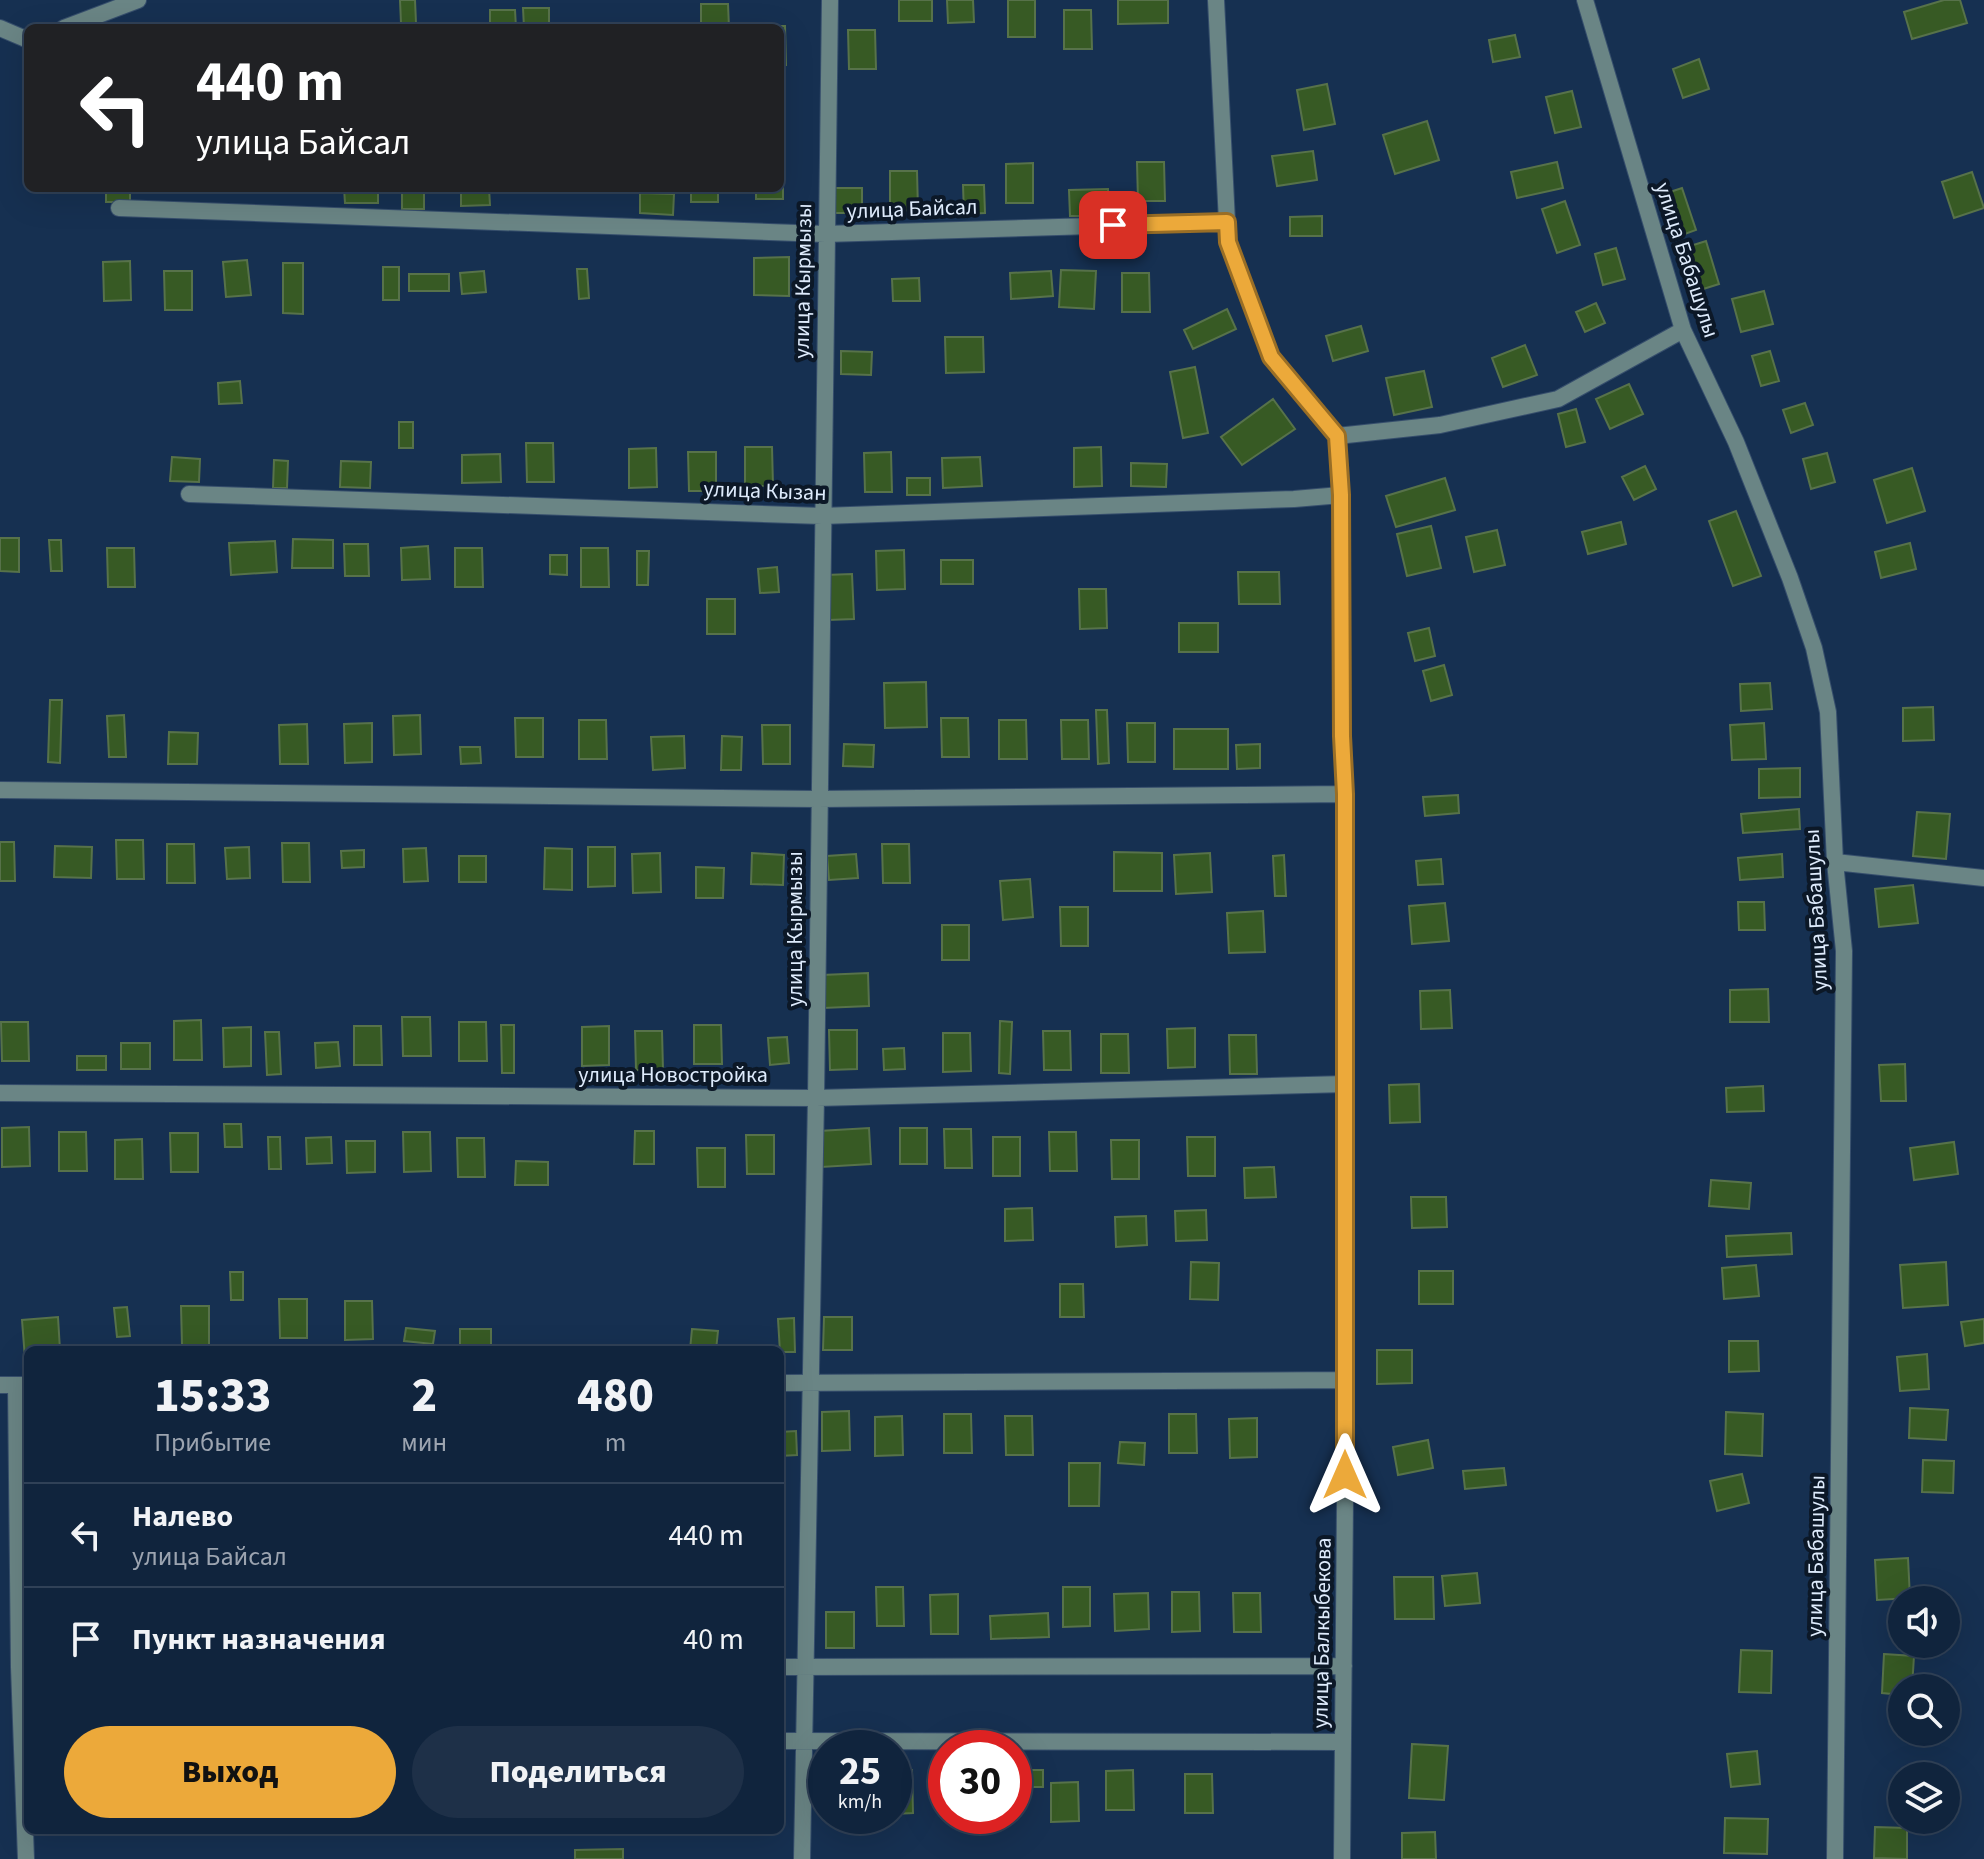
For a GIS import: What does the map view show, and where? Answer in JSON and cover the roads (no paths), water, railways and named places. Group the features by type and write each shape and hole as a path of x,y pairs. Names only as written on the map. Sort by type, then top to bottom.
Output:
{"street":[{"path":"75,24 138,0"},
{"name":"улица Кырмызы","path":"802,1859 816,1098 830,0"},
{"path":"1216,0 1228,242 1271,357 1337,436 1440,425 1558,399 1683,330"},
{"name":"улица Бабашулы","path":"1585,0 1683,330 1736,442 1790,578 1814,648 1828,712 1835,862 1844,951 1835,1859"},
{"path":"0,28 24,38"},
{"name":"улица Байсал","path":"119,208 825,234 1227,222"},
{"name":"улица Балкыбекова","path":"1337,436 1341,495 1345,794 1346,1380 1342,1859"},
{"name":"улица Кызан","path":"189,494 822,516 1341,495"},
{"path":"0,790 818,799 1345,794"},
{"path":"1835,862 1984,878"},
{"name":"улица Новостройка","path":"0,1093 816,1098 1345,1084"},
{"path":"784,1383 1346,1380"},
{"path":"15,1385 24,1667"},
{"path":"784,1667 1344,1666"},
{"path":"784,1741 1342,1742"},
{"path":"26,1834 26,1859"}]}
